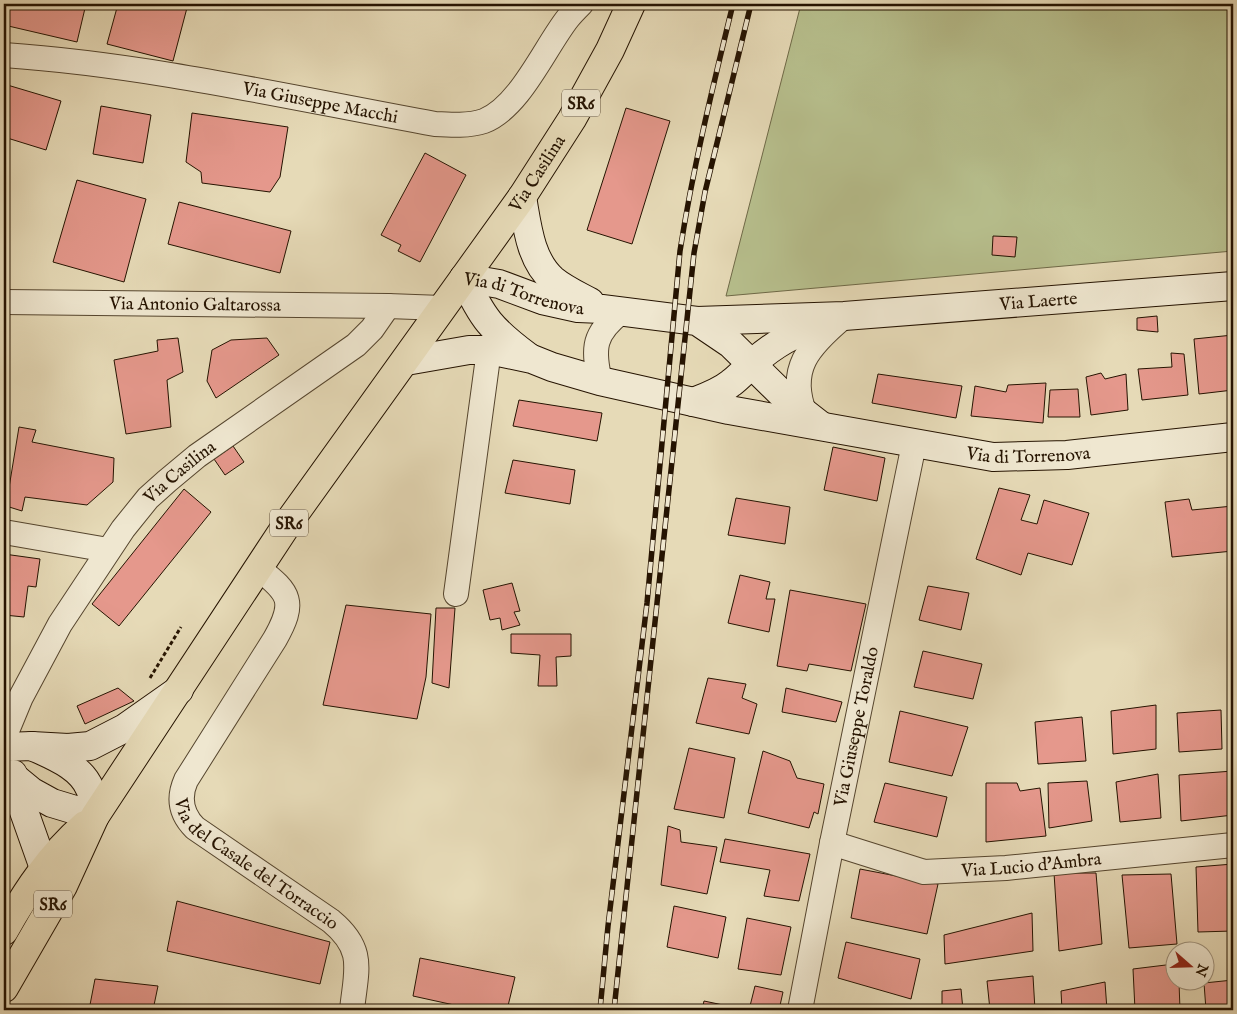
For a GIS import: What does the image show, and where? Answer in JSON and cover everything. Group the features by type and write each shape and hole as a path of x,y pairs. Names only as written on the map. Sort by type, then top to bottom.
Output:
{"main road":[{"name":"Via Casilina","path":"4,988 63,886 95,816 288,523 522,197 572,119 610,50 630,4"},
{"name":"Via Casilina","path":"4,930 44,868 62,846 95,816"}],"street":[{"name":"Via Giuseppe Macchi","path":"4,55 61,59 126,68 435,124 460,124 482,121 498,113 507,105 522,87 568,18 581,4"},
{"name":"Via di Torrenova","path":"522,197 530,238 542,268 561,286 612,310"},
{"name":"Via di Torrenova","path":"464,278 499,284 578,308 612,310 697,321 731,344 788,400 815,421"},
{"name":"Via di Torrenova","path":"464,278 478,308 493,328 532,359"},
{"name":"Via Laerte","path":"844,316 1233,286"},
{"name":"Via Antonio Galtarossa","path":"4,302 388,306"},
{"path":"388,306 442,308"},
{"name":"Via Casilina","path":"4,738 20,697 60,624 132,516 158,488 197,456 356,345 372,329 388,306"},
{"path":"600,381 596,360 597,343 612,310"},
{"path":"697,321 844,316"},
{"path":"693,402 722,389 777,343 798,331 844,316"},
{"path":"815,421 798,392 798,380 803,361 814,344 844,316"},
{"name":"Via di Torrenova","path":"406,361 469,350 489,350 532,359 600,381 693,402 815,421 914,444 993,457 1067,455 1233,437"},
{"path":"456,594 489,350"},
{"name":"Via Giuseppe Toraldo","path":"800,1010 832,843 914,444"},
{"path":"4,532 108,550"},
{"name":"Via del Casale del Torraccio","path":"259,569 278,584 284,592 287,603 285,618 275,639 186,780 182,805 184,814 195,828 331,921 345,933 356,953 352,1010"},
{"path":"4,747 68,748 90,746 125,728 179,690"},
{"path":"9,766 40,798 95,816 90,790 81,776 57,758 32,746"},
{"path":"9,766 44,868"},
{"name":"Via Lucio d'Ambra","path":"832,843 924,872 1006,868 1233,845"}],"green space":[{"path":"801,4 1233,4 1233,251 726,296"}],"building":[{"path":"4,4 86,4 77,42 4,25"},
{"path":"118,4 188,4 173,61 107,44"},
{"path":"4,84 61,101 46,150 4,137"},
{"path":"101,106 151,115 143,163 93,154"},
{"path":"626,108 670,121 632,244 587,230"},
{"path":"192,113 288,127 280,177 270,192 202,183 201,172 186,162"},
{"path":"425,153 466,175 420,262 398,251 401,245 381,235"},
{"path":"77,180 146,199 124,282 53,262"},
{"path":"179,202 291,231 280,273 168,244"},
{"path":"993,236 1017,237 1015,257 992,255"},
{"path":"1157,316 1158,332 1137,330 1137,318"},
{"path":"1233,335 1233,390 1199,394 1194,339"},
{"path":"178,338 183,372 167,380 171,427 126,434 114,360 158,351 157,340"},
{"path":"267,338 279,355 216,398 207,381 212,350 231,340"},
{"path":"1171,353 1184,354 1188,395 1142,400 1138,369 1172,367"},
{"path":"1101,373 1105,379 1126,374 1128,410 1091,415 1086,377"},
{"path":"878,374 962,386 956,418 872,403"},
{"path":"1046,383 1043,423 971,416 975,386 1006,392 1008,385"},
{"path":"1078,389 1080,417 1048,417 1050,390"},
{"path":"519,400 602,413 597,441 513,426"},
{"path":"19,427 36,430 32,442 114,458 113,482 87,505 25,497 22,511 6,506"},
{"path":"233,446 244,462 225,475 214,459"},
{"path":"833,447 885,458 877,501 824,490"},
{"path":"513,460 575,470 570,504 505,493"},
{"path":"999,488 1030,495 1021,520 1037,524 1044,500 1089,513 1072,565 1028,553 1021,575 976,559"},
{"path":"184,489 211,512 119,626 92,604"},
{"path":"736,498 790,507 785,544 728,535"},
{"path":"1189,499 1192,510 1233,506 1233,551 1172,557 1165,502"},
{"path":"4,554 40,559 36,587 28,586 24,617 4,615"},
{"path":"740,575 770,582 766,599 775,599 769,632 728,623"},
{"path":"512,583 520,611 514,612 520,625 502,630 500,618 490,620 483,590"},
{"path":"928,586 969,593 961,630 919,620"},
{"path":"790,590 866,604 851,671 809,664 807,671 777,666"},
{"path":"346,605 431,614 426,677 417,719 323,705"},
{"path":"436,608 455,608 449,688 432,683"},
{"path":"511,634 571,634 571,656 556,657 557,686 538,686 540,655 511,653"},
{"path":"923,651 982,664 973,699 914,687"},
{"path":"708,678 746,684 742,698 757,704 749,734 696,723"},
{"path":"118,688 134,701 85,724 77,706"},
{"path":"786,688 842,702 836,722 782,712"},
{"path":"1156,705 1156,749 1113,754 1111,711"},
{"path":"1221,710 1222,749 1179,752 1177,713"},
{"path":"900,711 968,727 952,776 889,762"},
{"path":"1082,717 1086,761 1038,764 1035,722"},
{"path":"689,748 735,758 724,818 674,809"},
{"path":"763,751 790,761 797,778 824,784 818,814 814,812 809,828 748,813"},
{"path":"1233,771 1233,815 1181,821 1179,775"},
{"path":"1158,774 1161,818 1120,822 1116,782"},
{"path":"1087,781 1092,821 1049,828 1048,783"},
{"path":"885,783 947,797 937,837 874,822"},
{"path":"986,783 1017,783 1020,791 1040,788 1046,836 986,842"},
{"path":"668,826 680,830 681,842 717,847 707,894 661,885"},
{"path":"725,839 810,854 799,901 764,896 770,870 720,862"},
{"path":"1233,864 1233,931 1198,932 1196,867"},
{"path":"860,869 938,884 927,934 851,918"},
{"path":"1054,873 1096,873 1102,944 1059,951"},
{"path":"1171,874 1177,942 1164,942 1164,945 1129,948 1122,875"},
{"path":"177,901 330,942 320,984 167,951"},
{"path":"674,906 726,917 718,958 667,947"},
{"path":"1032,913 1033,951 945,964 944,935"},
{"path":"747,918 791,927 781,975 738,969"},
{"path":"846,942 920,959 911,999 838,978"},
{"path":"420,958 515,977 507,1010 477,1010 413,996"},
{"path":"1164,965 1164,992 1179,992 1180,1010 1135,1010 1133,969"},
{"path":"1033,976 1035,1010 990,1010 987,981"},
{"path":"95,979 158,986 153,1010 89,1010"},
{"path":"1233,980 1233,1010 1206,1010 1205,992 1214,992 1214,982"},
{"path":"1105,982 1107,1010 1062,1010 1061,991"},
{"path":"755,986 783,992 779,1010 749,1010"},
{"path":"961,989 963,1010 942,1010 942,991"},
{"path":"704,1001 747,1010 702,1010"}],"railway":[{"path":"600,1010 608,926 647,603 680,251 697,158 733,4"},
{"path":"614,1010 694,253 705,192 751,4"}]}
